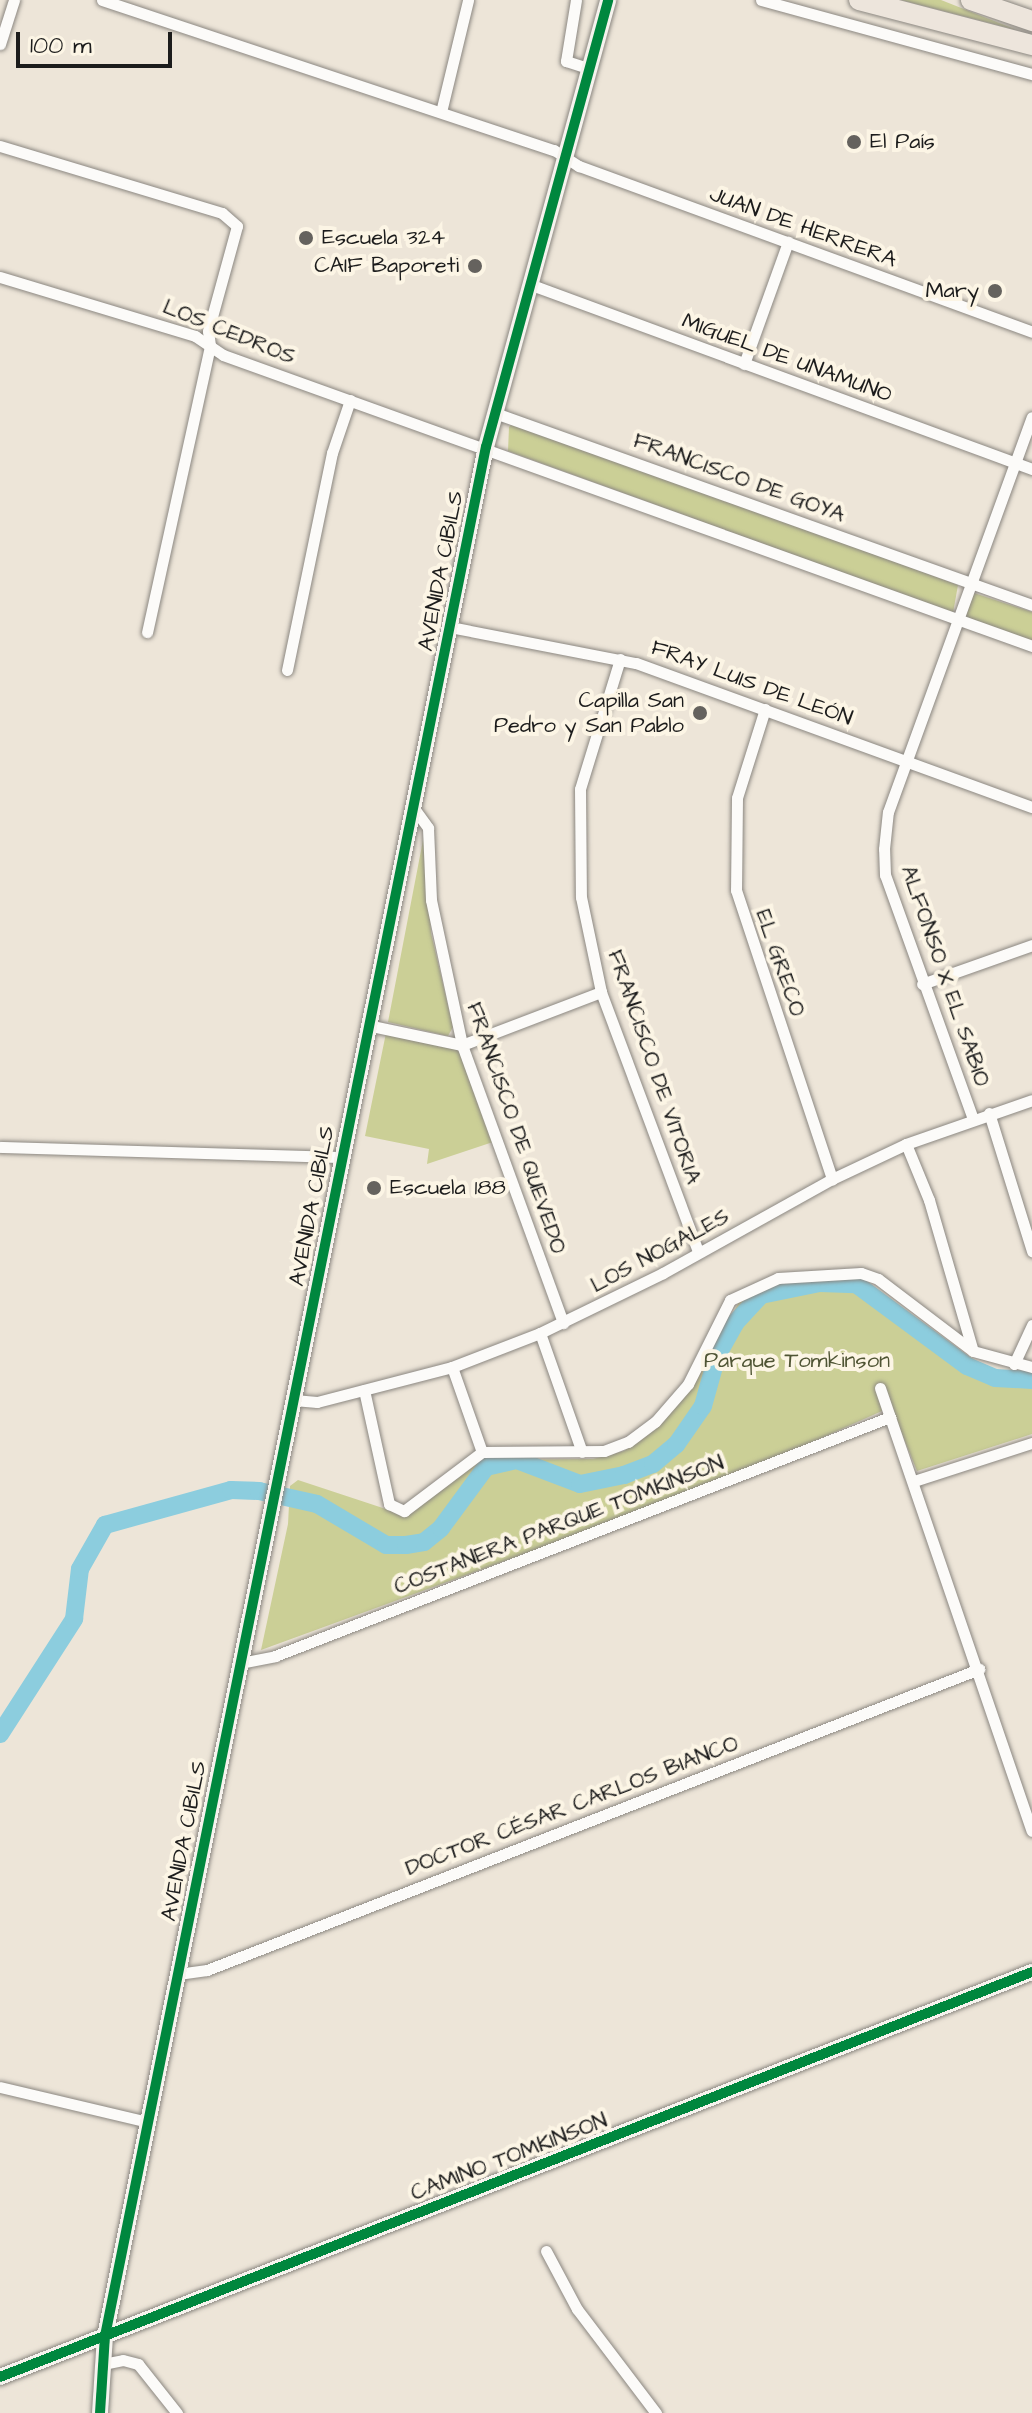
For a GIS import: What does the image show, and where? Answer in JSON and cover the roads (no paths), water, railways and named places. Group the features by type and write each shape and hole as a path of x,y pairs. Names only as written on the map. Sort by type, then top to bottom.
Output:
{"highway":[{"path":"859,0 1032,45"},
{"path":"971,0 1032,21"}],"street":[{"path":"0,44 14,0"},
{"name":"JUAN DE HERRERA","path":"102,0 441,112 1032,332"},
{"path":"441,112 468,0"},
{"path":"576,0 566,61 587,68"},
{"path":"761,0 1032,74"},
{"name":"AVENIDA CIBILS","path":"100,2413 105,2336 486,447 602,5"},
{"path":"0,146 222,213 234,221 238,232 208,331 210,346 200,375 147,632"},
{"path":"744,364 788,242"},
{"name":"LOS CEDROS","path":"0,277 195,336 210,346 350,400 486,447"},
{"name":"MIGUEL DE UNAMUNO","path":"529,284 1032,469"},
{"path":"287,670 332,453 350,400"},
{"name":"FRANCISCO DE GOYA","path":"495,413 1032,605"},
{"path":"958,618 1032,417"},
{"path":"486,447 1032,646"},
{"name":"ALFONSO X EL SABIO","path":"958,618 888,812 885,875 973,1119"},
{"name":"FRAY LUIS DE LEÓN","path":"450,627 620,659 907,759 1032,807"},
{"name":"FRANCISCO DE VITORIA","path":"620,659 580,789 581,897 601,992 698,1252"},
{"name":"EL GRECO","path":"765,709 737,798 736,890 832,1179"},
{"name":"FRANCISCO DE QUEVEDO","path":"413,807 428,828 431,900 462,1045 563,1323"},
{"path":"922,984 1032,945"},
{"path":"367,1025 462,1045 601,992"},
{"name":"LOS NOGALES","path":"294,1400 317,1402 452,1367 540,1333 832,1179 906,1144 1032,1100"},
{"path":"989,1113 1032,1251"},
{"path":"906,1144 929,1200 973,1351"},
{"path":"0,1147 342,1157"},
{"path":"364,1390 389,1504 399,1511 409,1509 482,1452 582,1452 619,1446 655,1422 700,1367 730,1300 778,1278 870,1276 973,1351 1032,1367"},
{"path":"1014,1364 1032,1325"},
{"path":"540,1333 582,1452"},
{"path":"452,1367 482,1452"},
{"path":"880,1388 979,1669 1032,1831"},
{"name":"COSTANERA PARQUE TOMKINSON","path":"240,1663 275,1656 890,1417"},
{"path":"914,1481 1032,1443"},
{"name":"DOCTOR CÉSAR CARLOS BIANCO","path":"178,1974 207,1970 979,1669"},
{"name":"CAMINO TOMKINSON","path":"0,2377 1032,1972"},
{"path":"0,2087 148,2122"},
{"path":"546,2251 577,2309 656,2413"},
{"path":"103,2364 123,2360 138,2364 177,2413"}],"waterway":[{"path":"0,1734 74,1619 80,1569 105,1525 231,1490 259,1491 317,1504 386,1545 406,1545 424,1542 441,1528 486,1467 517,1460 580,1484 624,1475 653,1464 676,1445 703,1406 717,1356 735,1323 761,1295 820,1283 856,1284 967,1366 995,1378 1032,1380"}],"place":[{"name":"El País","path":"854,142"},
{"name":"Escuela 324","path":"306,238"},
{"name":"CAIF Baporeti","path":"475,266"},
{"name":"Mary","path":"995,291"},
{"name":"Capilla San Pedro y San Pablo","path":"700,713"},
{"name":"Escuela 188","path":"374,1188"}],"park label":[{"name":"Parque Tomkinson","path":"797,1361"}]}
